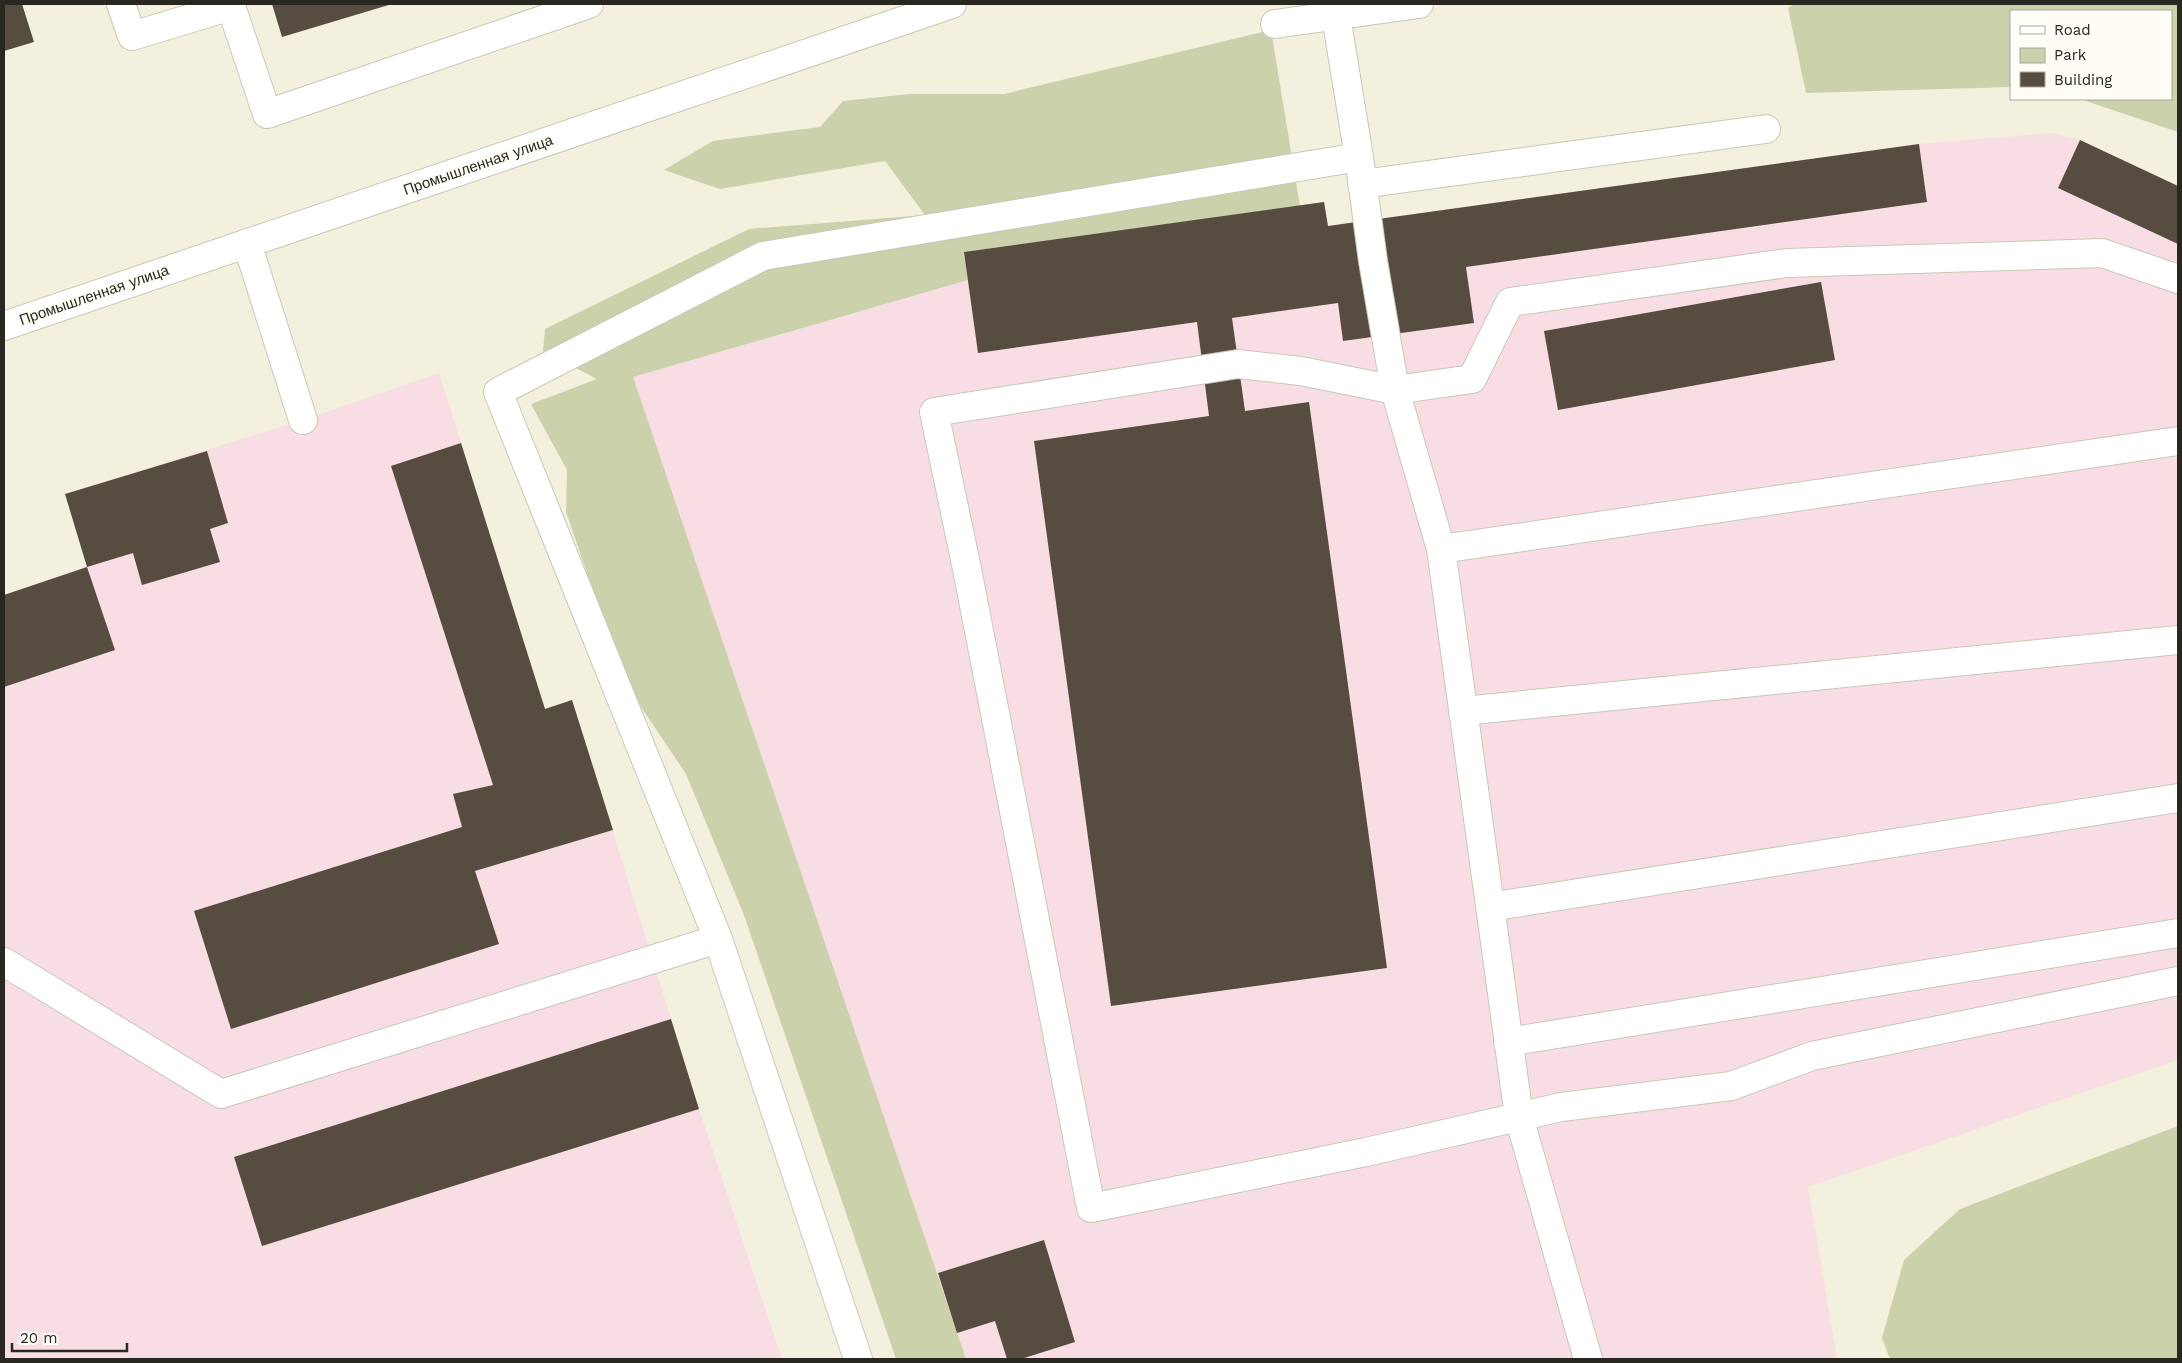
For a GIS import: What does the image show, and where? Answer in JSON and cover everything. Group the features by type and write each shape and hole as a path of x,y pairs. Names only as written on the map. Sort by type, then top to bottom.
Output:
{"street":[{"path":"121,4 132,36 231,6 268,114 589,4"},
{"name":"Промышленная улица","path":"4,326 917,9 952,4"},
{"path":"1275,24 1335,10 1419,4"},
{"path":"1335,10 1395,390 1441,549 1519,1117 1588,1359"},
{"path":"1362,184 1766,129"},
{"path":"858,1359 718,939 498,392 763,256 1359,157"},
{"path":"247,243 303,420"},
{"path":"2178,279 2102,252 1788,263 1510,302 1472,379 1395,390 1301,371 1238,364 934,412 967,569 1091,1208 1366,1152 1561,1108 1731,1086 1812,1056 2178,981"},
{"path":"1441,549 2178,441"},
{"path":"1463,712 2178,640"},
{"path":"1490,907 2178,798"},
{"path":"1508,1042 2178,933"},
{"path":"4,962 222,1094 718,939"}],"shaded area":[{"path":"2051,133 2080,140 2178,186 2178,1060 1808,1187 1837,1359 966,1359 633,377 968,280 964,252 1324,202 1328,226 1919,144"},
{"path":"439,373 545,709 572,700 699,1109 782,1359 4,1359 4,595 87,566 65,494 303,420"}],"green space":[{"path":"1794,4 2178,4 2178,132 2083,100 2172,100 2172,10 2010,10 2010,87 1806,93 1788,8"},
{"path":"1271,30 1300,206 964,252 968,280 633,377 966,1359 896,1359 744,915 686,774 625,683 566,512 567,470 531,404 597,379 543,351 545,329 749,229 925,215 885,161 720,189 664,170 713,141 820,127 843,101 910,94 1004,94"},
{"path":"2178,1126 2178,1359 1890,1359 1882,1338 1904,1260 1960,1209"}],"building":[{"path":"4,4 22,4 34,42 4,51"},
{"path":"272,4 392,4 282,37"},
{"path":"2080,140 2178,186 2178,244 2058,188"},
{"path":"1919,144 1927,202 1466,267 1474,323 1343,341 1338,303 1232,318 1245,411 1309,402 1387,968 1111,1006 1034,441 1209,416 1197,322 978,353 964,252 1324,202 1328,226"},
{"path":"1821,282 1835,360 1558,410 1544,331"},
{"path":"461,443 545,709 572,700 613,830 475,871 499,944 231,1029 194,911 462,827 453,794 493,785 391,466"},
{"path":"207,451 228,523 210,529 220,562 142,585 133,553 87,567 65,494"},
{"path":"87,567 115,650 4,687 4,595"},
{"path":"671,1019 699,1109 262,1246 234,1157"},
{"path":"1044,1240 1075,1342 1021,1359 1007,1359 995,1321 957,1333 938,1273"}]}
